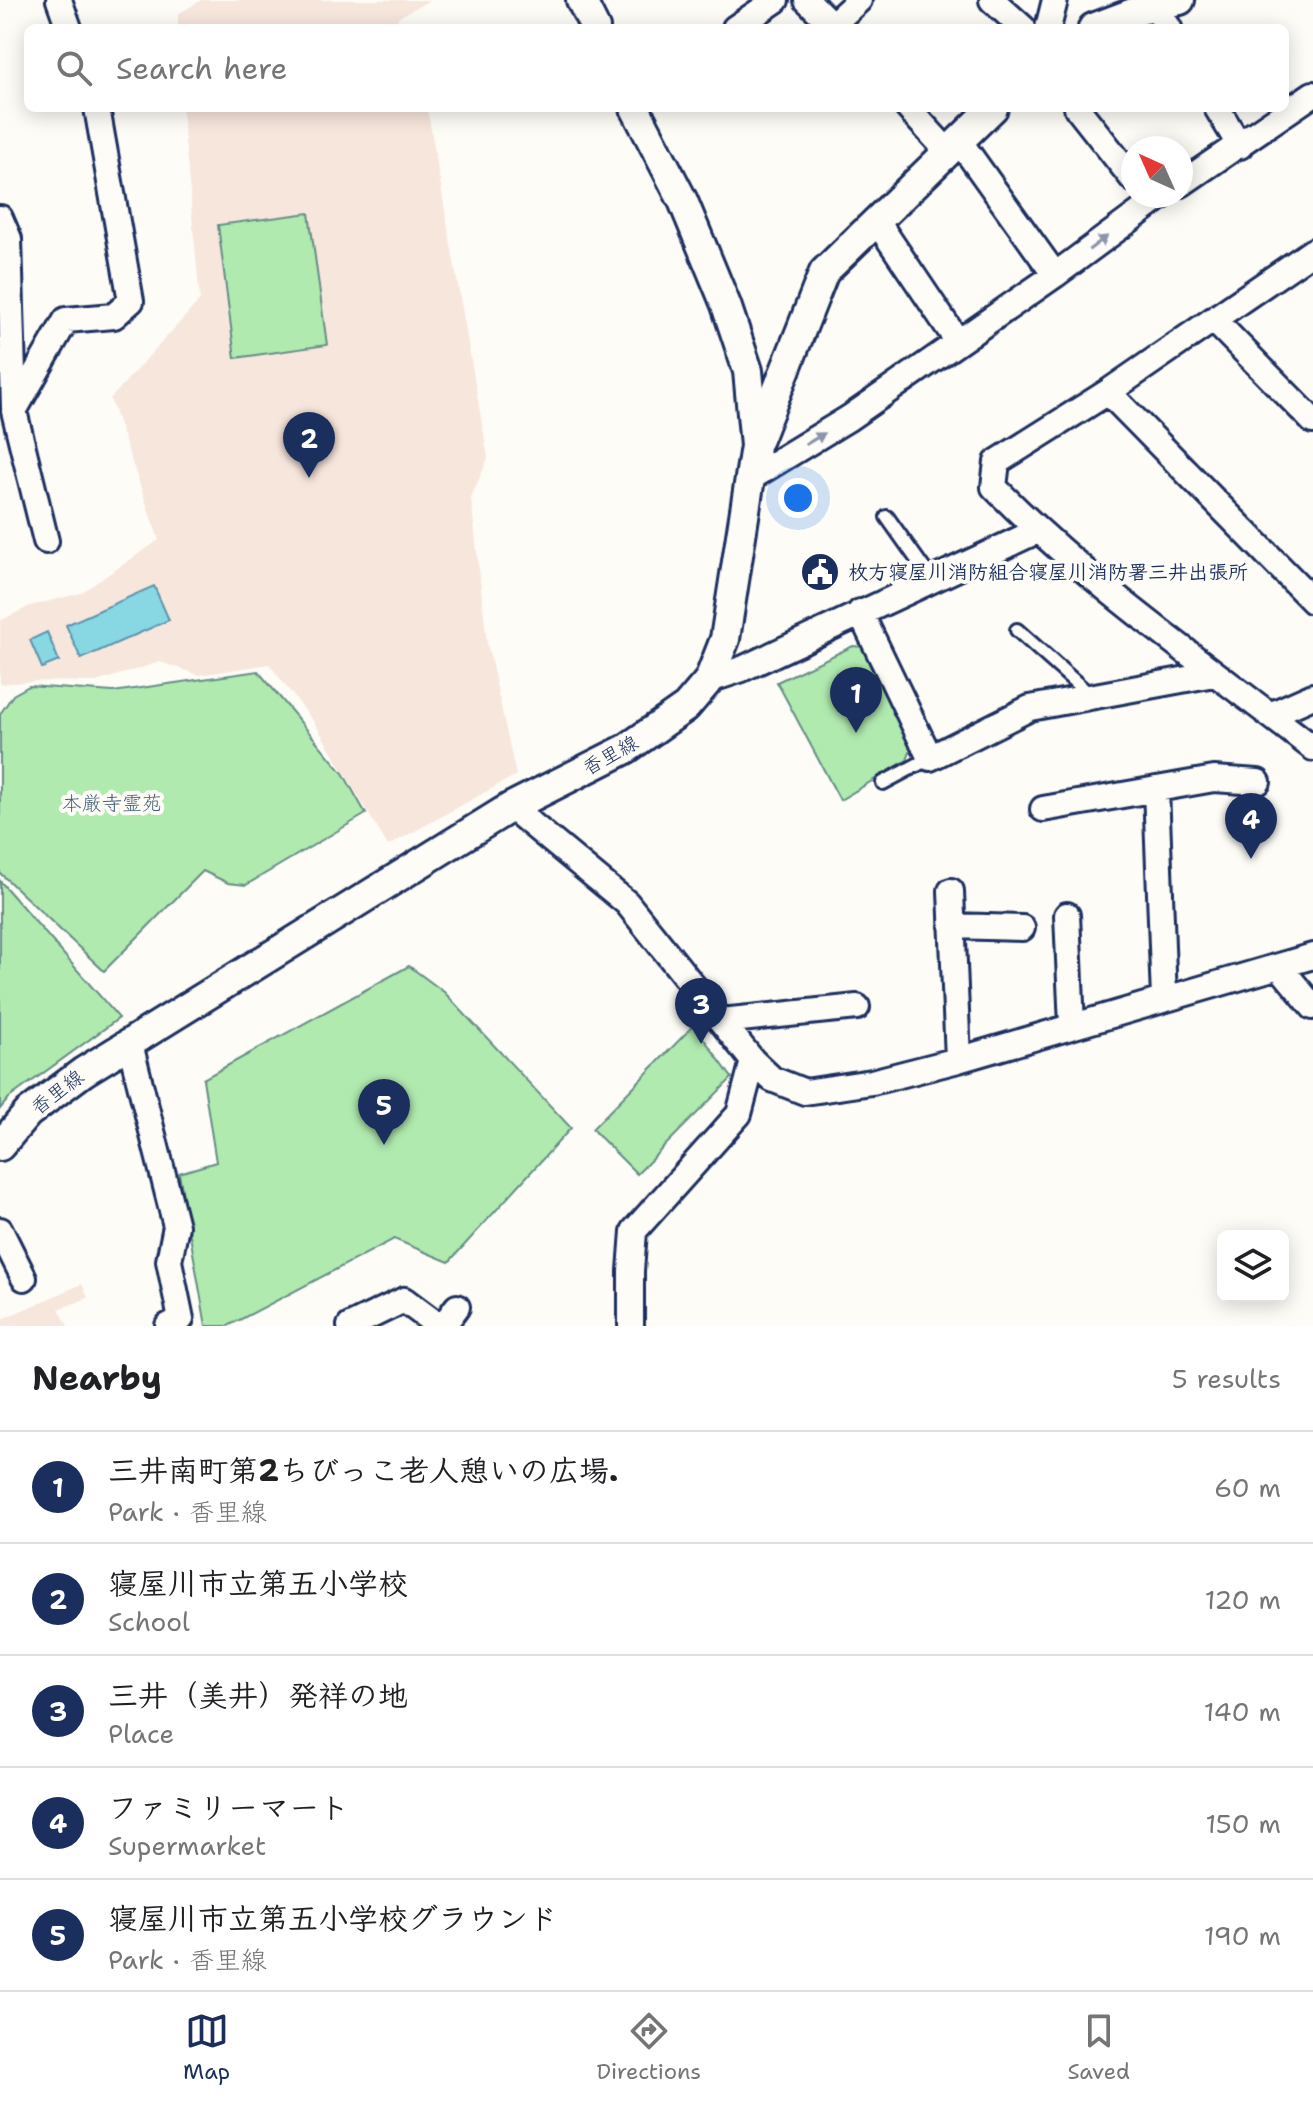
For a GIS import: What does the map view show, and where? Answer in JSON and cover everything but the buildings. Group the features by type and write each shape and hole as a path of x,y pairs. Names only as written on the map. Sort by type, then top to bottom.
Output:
{"street":[{"path":"59,0 68,24"},
{"path":"581,0 593,24"},
{"path":"741,24 776,0"},
{"path":"807,0 831,24"},
{"path":"835,24 859,0"},
{"path":"992,0 1019,24"},
{"path":"1049,24 1055,0"},
{"path":"1107,24 1165,8"},
{"path":"1289,111 1313,94"},
{"path":"14,411 66,320 114,316 131,301 98,112"},
{"name":"香里線","path":"0,1146 28,1113 83,1072 511,807 626,749 686,707 709,680 725,639 755,446 748,371 726,305 683,201 637,112"},
{"path":"913,112 954,147 1055,275"},
{"path":"755,446 824,272 989,112"},
{"path":"1080,112 1121,164"},
{"path":"1219,112 1240,146"},
{"path":"1193,176 1288,112"},
{"path":"749,479 849,418 1055,275 1140,208"},
{"path":"0,218 9,239 14,411 46,541"},
{"path":"876,220 958,342"},
{"path":"1313,251 1108,392 997,462 994,487 1037,531 1214,674 1313,748"},
{"path":"1214,320 1313,421"},
{"path":"1108,392 1313,601"},
{"path":"709,680 742,669 1037,531"},
{"path":"860,612 930,758 1030,708 1214,674"},
{"path":"1270,715 1313,696"},
{"path":"1043,809 1214,779 1258,782"},
{"path":"1156,789 1164,999"},
{"path":"511,807 627,903 753,1061 772,1079 805,1092 872,1082 958,1060 1313,956"},
{"path":"951,891 958,1060"},
{"path":"1067,915 1072,1026"},
{"path":"952,926 1022,928"},
{"path":"1279,966 1313,1007"},
{"path":"721,1021 857,1007"},
{"path":"130,1044 176,1226 169,1261 177,1324"},
{"path":"631,1326 634,1231 739,1114 753,1061"},
{"path":"0,1230 24,1278"},
{"path":"350,1326 404,1300 446,1320"}],"lane":[{"path":"887,517 931,579"},
{"path":"1017,630 1091,696"},
{"path":"883,783 930,758"}],"shaded area":[{"path":"201,0 430,0 397,18 399,24 178,24 178,14"},
{"path":"182,112 427,112 488,458 471,498 487,643 516,775 388,846 316,725 269,664 199,675 160,662 96,682 0,684 0,621 30,606 81,593 159,540 110,399 200,300"},
{"path":"82,1284 88,1298 59,1309 68,1326 0,1326 0,1320"}],"green space":[{"path":"309,213 327,345 235,358 218,225"},
{"path":"853,646 863,647 913,744 907,760 840,800 777,682"},
{"name":"本厳寺霊苑","path":"258,671 343,773 366,814 246,885 228,883 203,871 104,971 0,873 0,714 13,695 29,686 113,692"},
{"path":"0,881 119,1018 9,1098 0,1109"},
{"path":"409,966 444,992 571,1128 449,1262 394,1239 228,1326 206,1326 179,1173 216,1162 203,1079"},
{"path":"694,1025 732,1078 637,1174 592,1129"}],"water":[{"path":"154,586 169,620 81,659 66,625"},
{"path":"47,632 59,661 42,668 30,640"}],"place":[{"name":"寝屋川市立第五小学校","path":"309,478"},
{"name":"枚方寝屋川消防組合寝屋川消防署三井出張所","path":"820,572"},
{"name":"三井南町第2ちびっこ老人憩いの広場.","path":"856,733"},
{"name":"ファミリーマート","path":"1251,859"},
{"name":"三井（美井）発祥の地","path":"701,1044"},
{"name":"寝屋川市立第五小学校グラウンド","path":"384,1145"}]}
